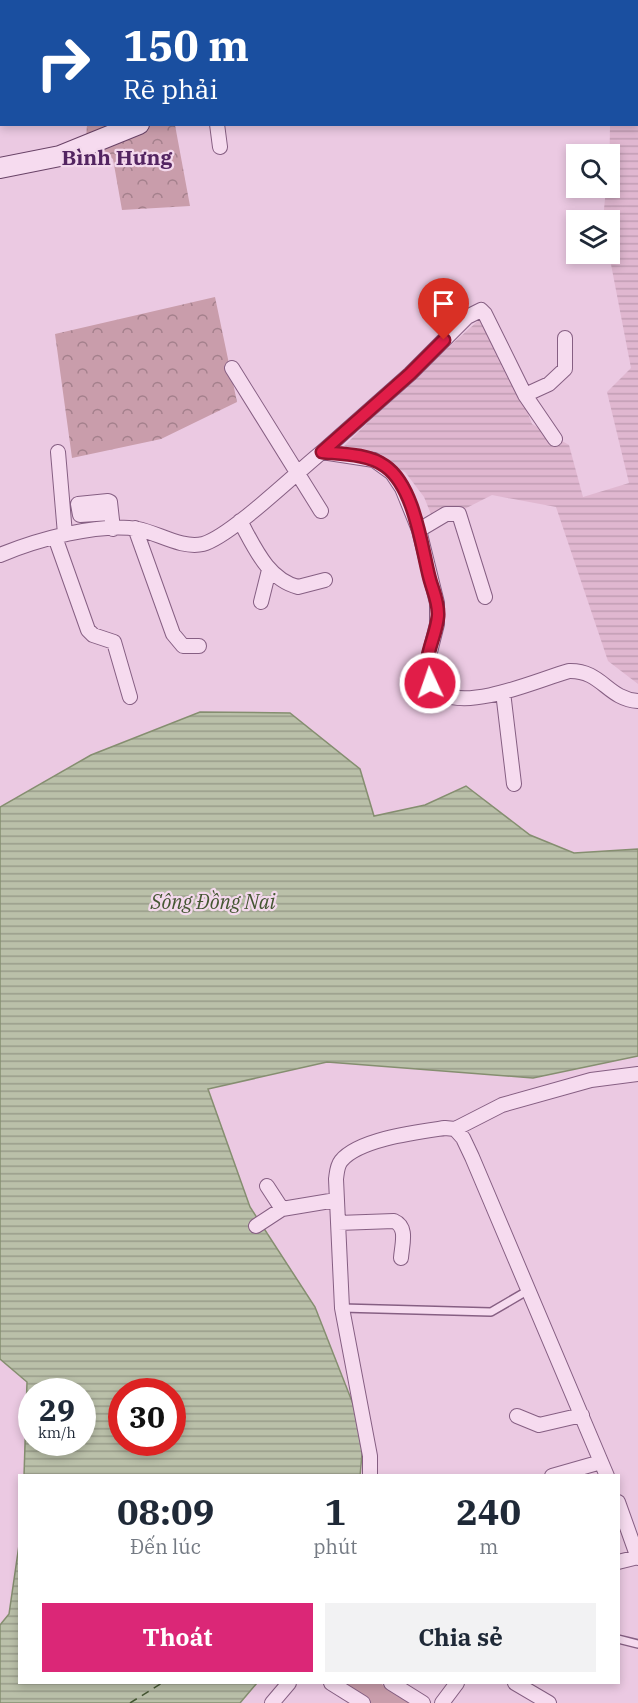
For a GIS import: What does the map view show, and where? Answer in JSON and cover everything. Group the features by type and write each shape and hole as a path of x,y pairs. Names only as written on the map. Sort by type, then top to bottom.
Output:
{"main road":[{"path":"0,168 60,156 134,126"}],"street":[{"path":"217,126 220,147"},
{"path":"0,555 60,535 112,529 135,528 194,545 212,541 240,521 322,452 410,374 474,312 481,310 525,395 555,439"},
{"path":"525,395 549,384 565,369 565,338"},
{"path":"232,368 246,394 321,511"},
{"path":"58,452 60,535 88,630 93,635 114,642 130,697"},
{"path":"322,452 351,454 385,466 402,488 419,530 438,612 425,672 430,683 443,695 462,699 503,692 569,670 580,670 590,672 624,699 638,700"},
{"path":"111,513 112,529"},
{"path":"419,530 446,514 459,514 485,597"},
{"path":"240,521 270,570 298,587 325,580"},
{"path":"135,528 174,634 183,646 199,646"},
{"path":"261,602 270,570"},
{"path":"503,692 514,784"},
{"path":"370,1474 370,1456 342,1308 336,1200 338,1168 347,1155 371,1144 413,1133 455,1129 502,1105 591,1080 638,1074"},
{"path":"455,1129 463,1137 472,1156 606,1474"},
{"path":"267,1186 282,1209"},
{"path":"256,1226 282,1209 336,1200"},
{"path":"338,1223 394,1221 400,1224 403,1228 401,1258"},
{"path":"518,1416 544,1425 582,1415"},
{"path":"559,1474 601,1462"},
{"path":"620,1508 638,1557 620,1562"},
{"path":"272,1703 288,1684"},
{"path":"333,1684 363,1703"},
{"path":"393,1684 423,1703"},
{"path":"442,1703 455,1684"},
{"path":"517,1684 549,1703"}],"lane":[{"path":"342,1308 491,1312 527,1291"},
{"path":"620,1640 638,1644"}],"shaded area":[{"path":"610,126 638,126 638,684 608,661 556,507 492,495 435,524 424,497 405,472 344,446 404,387 489,311 532,424 569,445 583,497 629,483 607,392 631,368 611,264 620,264 620,210 604,210 605,198 620,198 620,144 610,144"}],"green space":[{"path":"87,126 175,126 190,206 122,210 113,159 86,139"},
{"path":"215,297 237,402 161,439 72,458 55,334"},
{"path":"341,1684 382,1684 412,1703 370,1703"}],"water":[{"name":"Sông Đồng Nai","path":"200,712 290,713 360,769 374,816 425,805 466,786 530,835 574,853 638,849 638,1056 533,1078 327,1062 208,1089 250,1207 315,1307 364,1432 360,1474 24,1474 25,1456 96,1456 96,1378 22,1378 0,1359 0,807 91,755"},
{"path":"18,1552 18,1684 256,1684 240,1703 0,1703 0,1625 9,1614"}],"ferry route":[{"path":"130,1703 160,1684"}],"district":[{"name":"Bình Hưng","path":"117,158"}],"route":[{"path":"430,683 425,672 437,624 437,603 419,530 402,488 392,473 374,460 351,454 322,452 410,374 444,340"}]}
